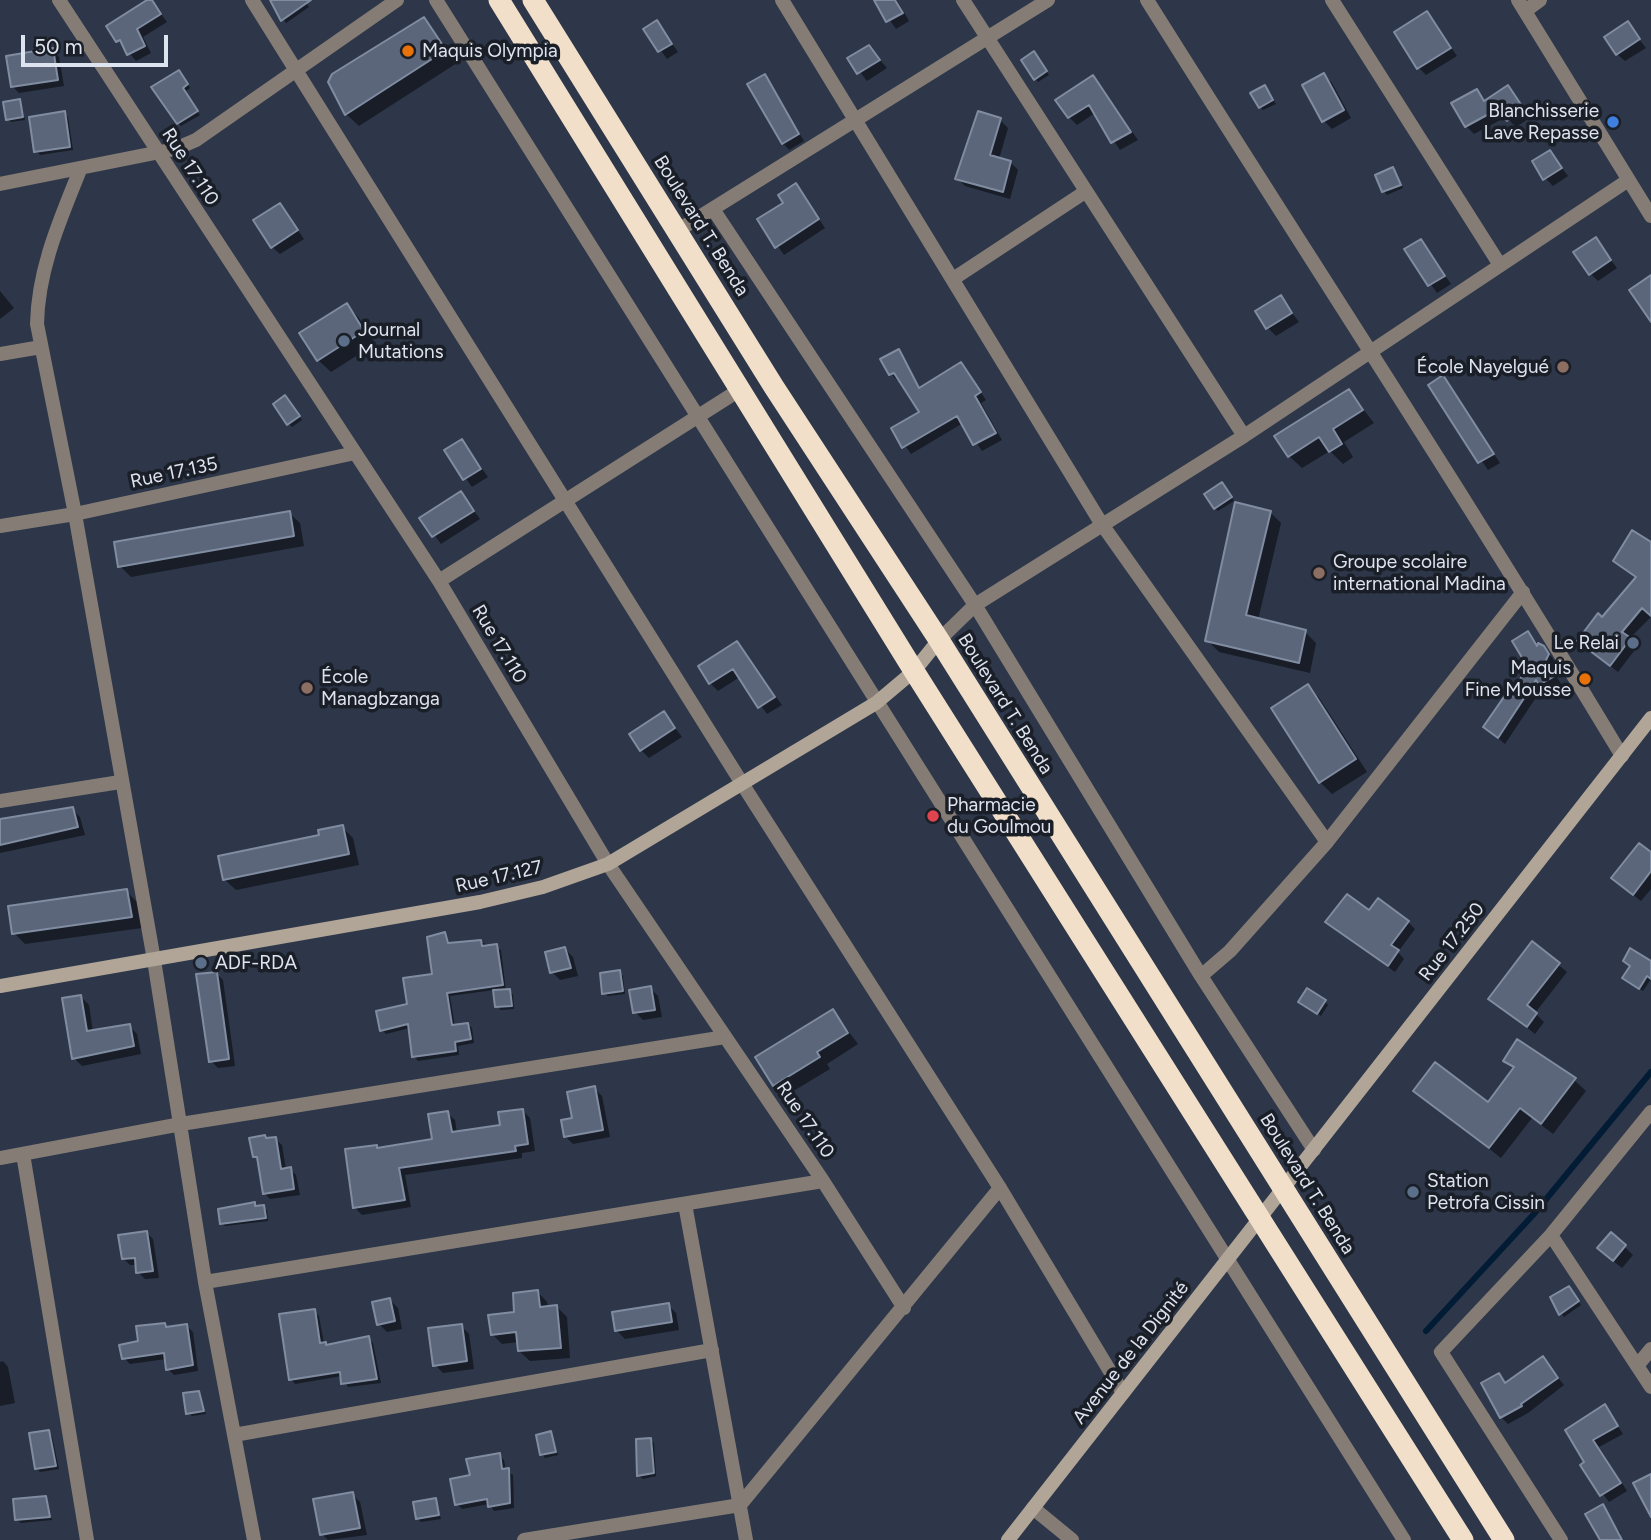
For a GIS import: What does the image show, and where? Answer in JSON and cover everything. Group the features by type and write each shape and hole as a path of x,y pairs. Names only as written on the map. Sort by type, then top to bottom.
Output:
{"highway":[{"path":"499,0 914,671 1463,1540"},
{"name":"Boulevard T. Benda","path":"533,0 774,387 939,640 1504,1540"}],"street":[{"name":"Rue 17.110","path":"59,0 439,581 608,864 823,1181 904,1308"},
{"path":"253,0 743,785 1000,1188 1123,1394"},
{"path":"0,184 80,170 196,140 297,67 397,0"},
{"path":"436,0 1404,1540"},
{"path":"782,0 1101,523 1327,842"},
{"path":"963,0 1244,436"},
{"path":"677,231 1048,0"},
{"path":"1147,0 1368,352 1523,592 1622,756"},
{"path":"1332,0 1500,265"},
{"path":"1540,0 1521,6 1651,216"},
{"path":"80,170 49,249 37,296 37,324 75,514 120,782 154,960 205,1282 254,1540"},
{"path":"939,640 975,605 1101,523 1244,436 1627,181"},
{"path":"953,279 1085,192"},
{"path":"713,209 975,605 1201,976 1314,1150"},
{"path":"0,354 41,347"},
{"path":"439,581 565,498 741,389"},
{"name":"Rue 17.135","path":"0,526 75,514 355,453"},
{"path":"1201,976 1230,951 1327,842 1523,592"},
{"name":"Rue 17.127","path":"0,986 480,902 544,887 608,864 876,703 914,671 939,640"},
{"name":"Rue 17.250","path":"1283,1189 1651,718"},
{"path":"0,802 120,782"},
{"path":"0,1158 181,1124 725,1037"},
{"path":"1561,1540 1441,1352 1551,1236 1651,1112"},
{"path":"23,1154 87,1540"},
{"path":"205,1282 823,1181"},
{"path":"524,1540 740,1505 1000,1188"},
{"name":"Avenue de la Dignité","path":"1008,1540 1283,1189"},
{"path":"685,1204 746,1540"},
{"path":"1551,1236 1651,1387"},
{"path":"1637,1366 1651,1349"},
{"path":"234,1435 712,1350"},
{"path":"1033,1508 1072,1540"}],"building":[{"path":"147,0 152,0 161,14 137,29 145,46 127,55 120,40 116,42 106,26"},
{"path":"270,0 311,0 281,21"},
{"path":"874,0 895,0 903,13 886,22"},
{"path":"1427,11 1451,48 1417,69 1394,32"},
{"path":"424,17 446,50 345,115 328,82 332,74"},
{"path":"657,20 672,44 658,52 643,29"},
{"path":"1628,21 1640,39 1616,55 1604,37"},
{"path":"869,45 880,60 857,74 847,58"},
{"path":"53,48 58,80 11,87 6,56"},
{"path":"1034,51 1047,71 1034,80 1021,60"},
{"path":"179,70 188,84 183,88 198,111 177,124 151,87"},
{"path":"1324,73 1344,110 1322,122 1302,85"},
{"path":"765,74 799,134 782,144 747,84"},
{"path":"1093,75 1131,132 1111,143 1089,105 1068,118 1055,100"},
{"path":"1265,85 1273,100 1259,108 1250,93"},
{"path":"1508,85 1524,109 1507,121 1498,109 1465,127 1451,103 1477,89 1484,101"},
{"path":"20,99 23,117 6,120 3,102"},
{"path":"65,111 70,147 34,152 29,117"},
{"path":"978,111 1001,118 990,155 1011,161 1003,192 955,179"},
{"path":"1550,150 1562,168 1543,180 1532,161"},
{"path":"1393,167 1401,185 1382,192 1375,175"},
{"path":"796,183 819,219 775,248 757,219 783,203 778,195"},
{"path":"280,203 298,230 271,248 253,220"},
{"path":"1596,237 1611,260 1589,275 1573,252"},
{"path":"1421,239 1445,276 1428,286 1404,249"},
{"path":"1651,275 1651,322 1629,290"},
{"path":"1281,295 1292,313 1266,329 1255,311"},
{"path":"347,303 364,331 317,361 299,333"},
{"path":"899,349 919,388 961,362 981,392 975,396 996,433 973,445 957,416 902,448 891,428 919,412 894,373 889,375 880,359"},
{"path":"1443,375 1494,454 1478,463 1428,385"},
{"path":"1349,389 1363,410 1333,429 1342,444 1329,452 1319,437 1288,457 1274,436"},
{"path":"285,395 300,416 287,425 273,404"},
{"path":"462,439 481,469 463,480 444,450"},
{"path":"1222,482 1232,497 1214,509 1204,494"},
{"path":"461,491 474,511 432,537 419,518"},
{"path":"1235,502 1271,511 1246,615 1306,630 1299,663 1205,641"},
{"path":"290,511 294,536 118,567 114,542"},
{"path":"1632,530 1651,542 1651,616 1642,608 1622,632 1631,638 1610,666 1577,641 1598,613 1602,617 1636,577 1613,561"},
{"path":"1528,631 1537,646 1538,643 1544,646 1549,654 1546,660 1555,676 1539,685 1536,680 1498,738 1483,727 1506,694 1511,697 1527,666 1512,641"},
{"path":"737,641 775,697 758,708 733,669 709,684 698,666"},
{"path":"1308,684 1356,759 1319,783 1271,708"},
{"path":"664,711 675,728 640,751 629,734"},
{"path":"73,807 78,827 0,845 0,819"},
{"path":"343,825 349,854 223,880 218,856 319,835 318,830"},
{"path":"1639,843 1651,852 1651,871 1633,895 1611,878"},
{"path":"127,889 132,917 12,934 8,906"},
{"path":"1347,894 1369,910 1378,898 1409,921 1391,945 1399,950 1388,966 1325,922"},
{"path":"445,932 448,943 481,940 482,946 497,944 503,985 447,993 452,1025 468,1023 471,1039 455,1042 456,1051 412,1057 408,1024 380,1031 376,1011 407,1004 403,978 432,974 427,937"},
{"path":"1532,941 1560,963 1527,1005 1537,1013 1527,1027 1488,999"},
{"path":"565,947 571,968 550,973 545,952"},
{"path":"1630,948 1651,961 1651,979 1647,976 1639,989 1622,978 1630,966 1623,961"},
{"path":"620,970 623,991 602,994 600,973"},
{"path":"217,972 229,1059 209,1062 196,974"},
{"path":"651,986 655,1010 633,1013 629,990"},
{"path":"1307,988 1326,1000 1317,1014 1298,1002"},
{"path":"510,989 512,1006 495,1007 493,990"},
{"path":"81,995 87,1031 130,1024 134,1046 72,1059 62,998"},
{"path":"833,1009 848,1033 817,1052 820,1057 773,1086 755,1057"},
{"path":"1517,1039 1576,1078 1541,1124 1520,1108 1489,1148 1413,1091 1435,1062 1488,1102 1514,1067 1503,1061"},
{"path":"595,1086 603,1130 564,1137 561,1120 572,1118 567,1092"},
{"path":"523,1109 528,1144 515,1146 516,1151 399,1168 405,1200 353,1208 345,1149 377,1145 377,1148 432,1139 428,1114 448,1111 452,1132 500,1125 498,1112"},
{"path":"265,1135 266,1138 276,1137 281,1169 291,1167 294,1189 263,1194 257,1157 253,1157 249,1138"},
{"path":"255,1202 255,1206 264,1205 266,1218 220,1224 218,1209"},
{"path":"147,1231 153,1271 136,1273 135,1258 122,1259 118,1235"},
{"path":"1611,1232 1626,1245 1613,1261 1597,1248"},
{"path":"1569,1286 1579,1301 1559,1315 1550,1297"},
{"path":"538,1290 540,1307 557,1305 561,1348 518,1351 516,1332 491,1335 488,1315 514,1312 513,1293"},
{"path":"390,1298 395,1321 377,1325 372,1302"},
{"path":"669,1303 672,1322 615,1331 612,1312"},
{"path":"315,1309 320,1343 326,1342 326,1345 369,1336 377,1379 341,1384 340,1372 289,1380 279,1314"},
{"path":"165,1323 166,1327 187,1324 193,1365 166,1370 164,1353 122,1359 119,1345 138,1341 136,1326"},
{"path":"462,1324 467,1361 433,1366 428,1328"},
{"path":"1543,1356 1558,1378 1521,1404 1522,1406 1500,1418 1481,1383 1499,1373 1505,1383"},
{"path":"199,1391 204,1411 186,1414 183,1393"},
{"path":"1605,1404 1618,1426 1593,1440 1621,1483 1600,1496 1580,1465 1584,1462 1565,1430"},
{"path":"49,1430 56,1466 35,1469 29,1433"},
{"path":"551,1431 556,1452 540,1455 536,1435"},
{"path":"651,1438 654,1473 637,1476 636,1439"},
{"path":"500,1453 502,1469 509,1468 510,1503 488,1507 487,1499 455,1505 450,1479 470,1475 466,1459"},
{"path":"1651,1474 1651,1517 1633,1483"},
{"path":"353,1492 360,1528 320,1535 313,1499"},
{"path":"46,1496 50,1517 15,1520 13,1499"},
{"path":"436,1498 439,1515 416,1519 413,1502"},
{"path":"1603,1504 1622,1540 1600,1540 1585,1514"}],"waterway":[{"path":"1426,1331 1533,1215 1651,1072"}],"place":[{"name":"Maquis Olympia","path":"408,51"},
{"name":"Blanchisserie Lave Repasse","path":"1613,122"},
{"name":"Journal Mutations","path":"344,341"},
{"name":"École Nayelgué","path":"1563,367"},
{"name":"Groupe scolaire international Madina","path":"1319,573"},
{"name":"Le Relai","path":"1633,643"},
{"name":"Maquis Fine Mousse","path":"1585,679"},
{"name":"École Managbzanga","path":"307,688"},
{"name":"Pharmacie du Goulmou","path":"933,816"},
{"name":"ADF-RDA","path":"201,963"},
{"name":"Station Petrofa Cissin","path":"1413,1192"}]}
